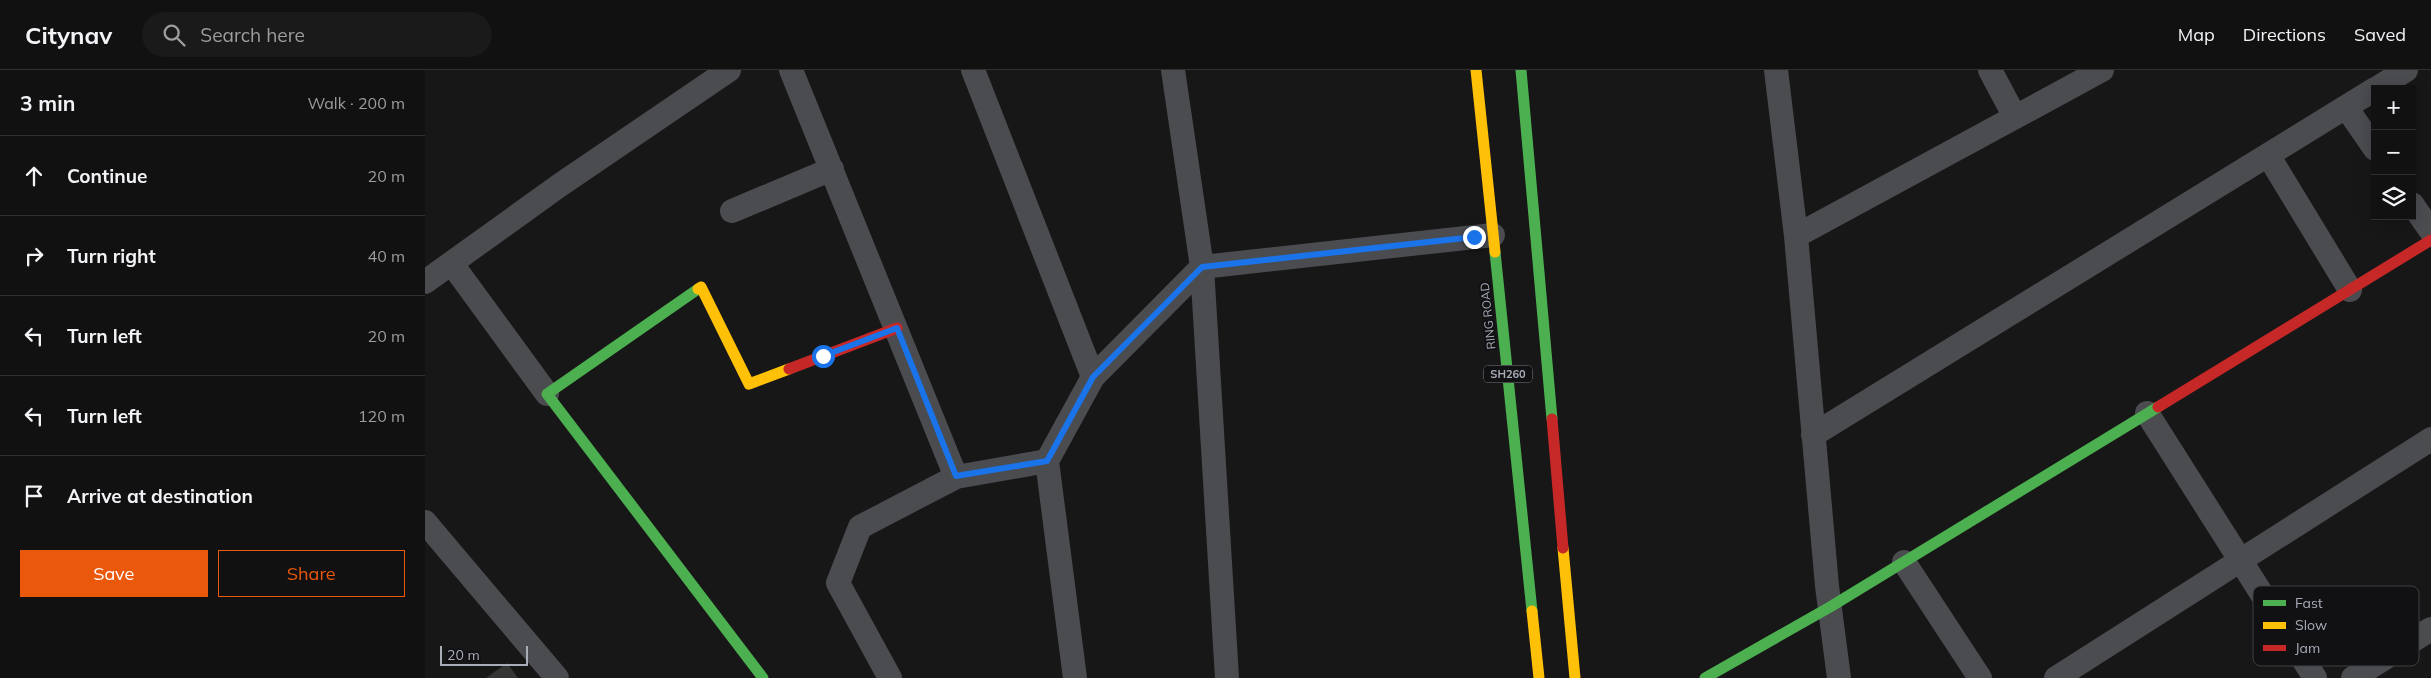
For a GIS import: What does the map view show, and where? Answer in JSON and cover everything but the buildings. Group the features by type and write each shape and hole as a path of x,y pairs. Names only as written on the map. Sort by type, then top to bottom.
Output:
{"main road":[{"name":"RING ROAD","path":"1476,70 1539,678"},
{"name":"SH260","path":"1521,70 1575,678"},
{"path":"1705,678 1830,607 2431,240"},
{"path":"763,678 547,394 701,287 749,384 897,328"}],"street":[{"path":"425,282 560,185 729,70"},
{"path":"791,70 956,476"},
{"path":"973,70 1093,377"},
{"path":"1173,70 1202,267 1227,678"},
{"path":"1776,70 1796,236 1813,435 1839,678"},
{"path":"1990,70 2015,117"},
{"path":"1796,236 2102,70"},
{"path":"2382,85 2406,70"},
{"path":"1813,435 2371,91"},
{"path":"2346,107 2371,143"},
{"path":"2268,155 2350,290"},
{"path":"732,211 832,169"},
{"path":"2416,210 2431,231"},
{"path":"1075,678 1047,461 1093,377 1202,267 1493,235"},
{"path":"452,264 547,394"},
{"path":"2147,414 2258,586"},
{"path":"2056,678 2431,439"},
{"path":"890,678 838,583 859,527 956,476 1047,461"},
{"path":"425,522 557,678"},
{"path":"1904,562 1980,678"},
{"path":"2419,637 2431,629"},
{"path":"2308,666 2315,678"},
{"path":"2353,678 2372,666"}],"traffic: fast":[{"path":"1521,70 1552,419"},
{"path":"1495,252 1532,611"},
{"path":"698,289 547,394 763,678"},
{"path":"1705,678 1830,607 2158,407"}],"traffic: slow":[{"path":"1476,70 1495,252"},
{"path":"698,289 701,287 749,384 789,369"},
{"path":"1563,548 1575,678"},
{"path":"1532,611 1539,678"}],"traffic: jam":[{"path":"2158,407 2431,240"},
{"path":"789,369 897,328"},
{"path":"1552,419 1563,548"}],"route":[{"path":"823,356 897,328 956,476 1047,461 1093,377 1202,267 1474,237"}]}
